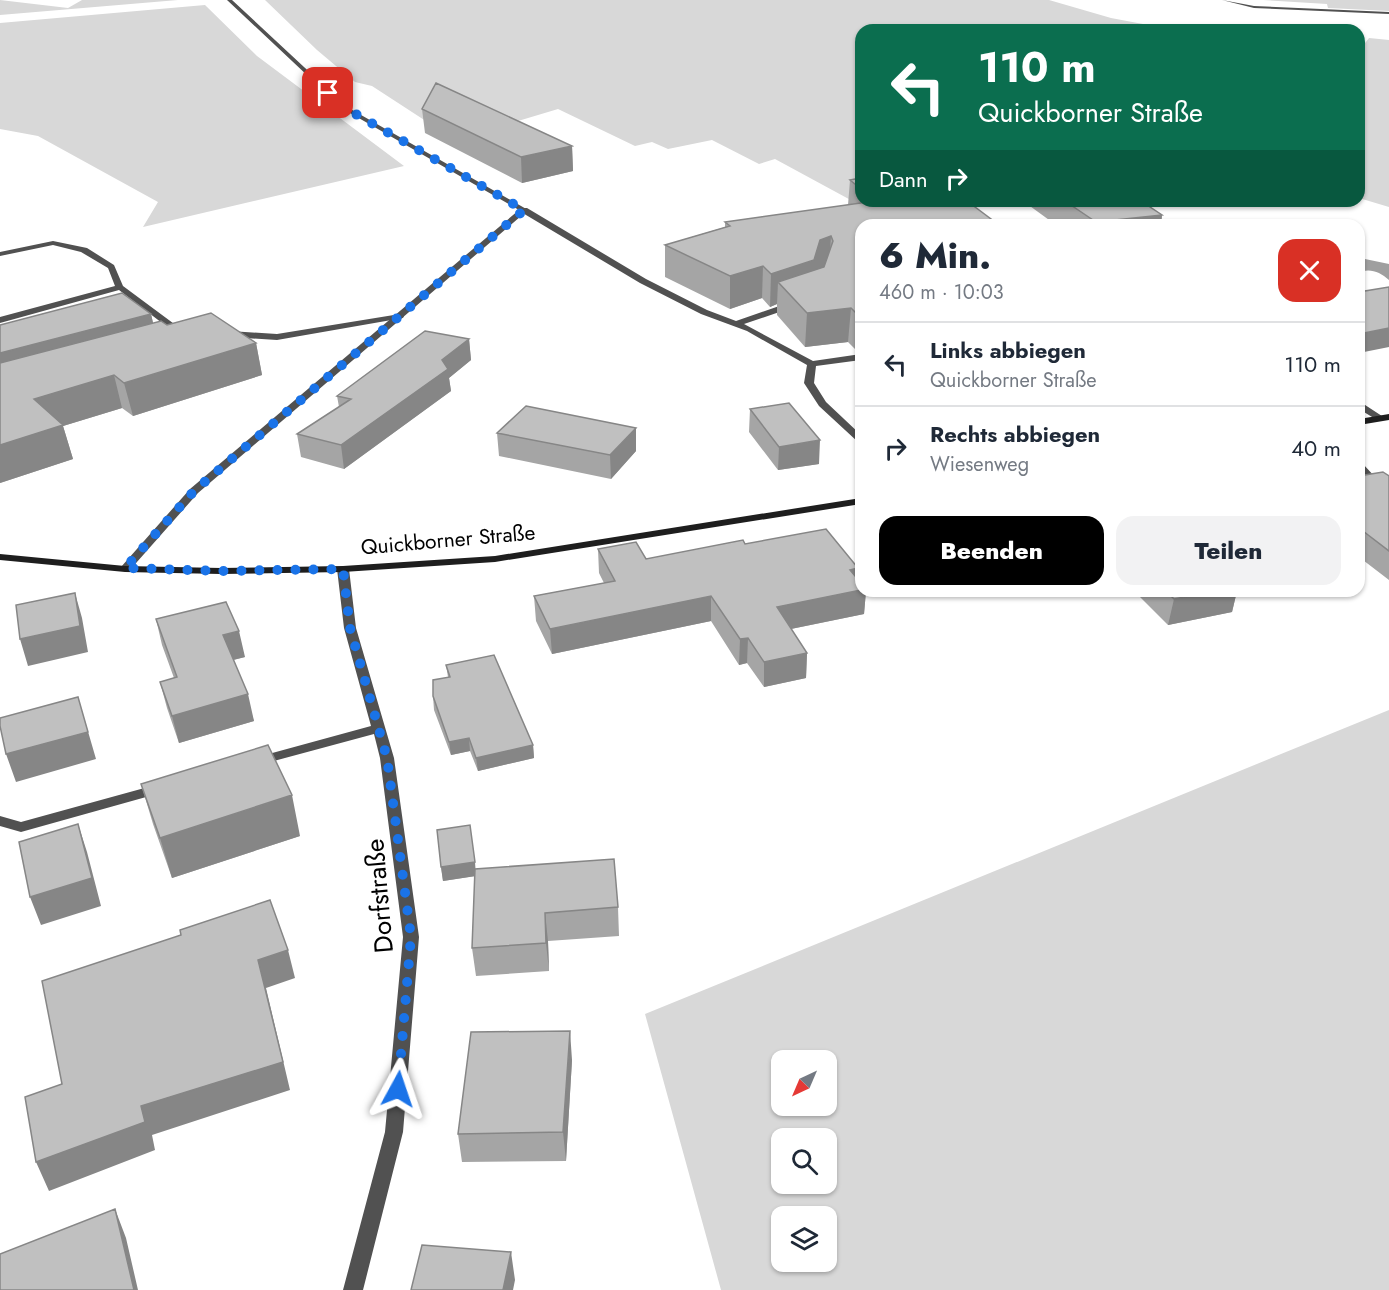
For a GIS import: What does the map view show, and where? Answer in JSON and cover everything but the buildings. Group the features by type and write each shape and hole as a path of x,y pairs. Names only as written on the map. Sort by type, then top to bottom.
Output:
{"main road":[{"path":"1365,421 1384,418"},
{"name":"Quickborner Straße","path":"0,557 125,568 221,571 343,569 495,559 855,502"}],"street":[{"path":"229,0 345,108 643,281 704,312 789,349 812,363 855,358"},
{"path":"1224,0 1254,7 1389,13"},
{"path":"125,568 194,491 524,210"},
{"path":"0,254 53,243 84,250 111,267 120,287 190,340 179,343"},
{"path":"0,320 120,287"},
{"path":"735,324 801,302"},
{"path":"214,333 277,337 400,316"},
{"path":"812,363 809,383 822,404 855,434"},
{"path":"1365,408 1384,418"},
{"path":"1365,472 1389,498"},
{"name":"Dorfstraße","path":"343,569 350,628 387,758 411,937 394,1132 353,1290"},
{"path":"241,766 379,728"},
{"path":"0,821 21,827 171,785"}],"shaded area":[{"path":"0,0 68,8 82,0 178,0 0,15"},
{"path":"265,0 1049,0 1111,18 1143,24 855,24 855,202 775,159 759,164 712,140 668,149 652,142 635,146 558,109 455,140 372,86 355,82 317,50"},
{"path":"1263,0 1389,0 1389,11 1328,8 1327,4"},
{"path":"205,5 257,56 404,166 143,227 158,202 38,136 0,129 0,23"},
{"path":"1369,38 1389,40 1389,207 1365,200 1365,43"},
{"path":"1365,259 1389,264 1389,280 1374,271 1365,271"},
{"path":"1389,710 1389,1290 721,1290 645,1014"}],"route":[{"path":"328,93 345,108 524,210 194,491 125,568 221,571 343,569 350,628 387,758 411,937 398,1089"}]}
